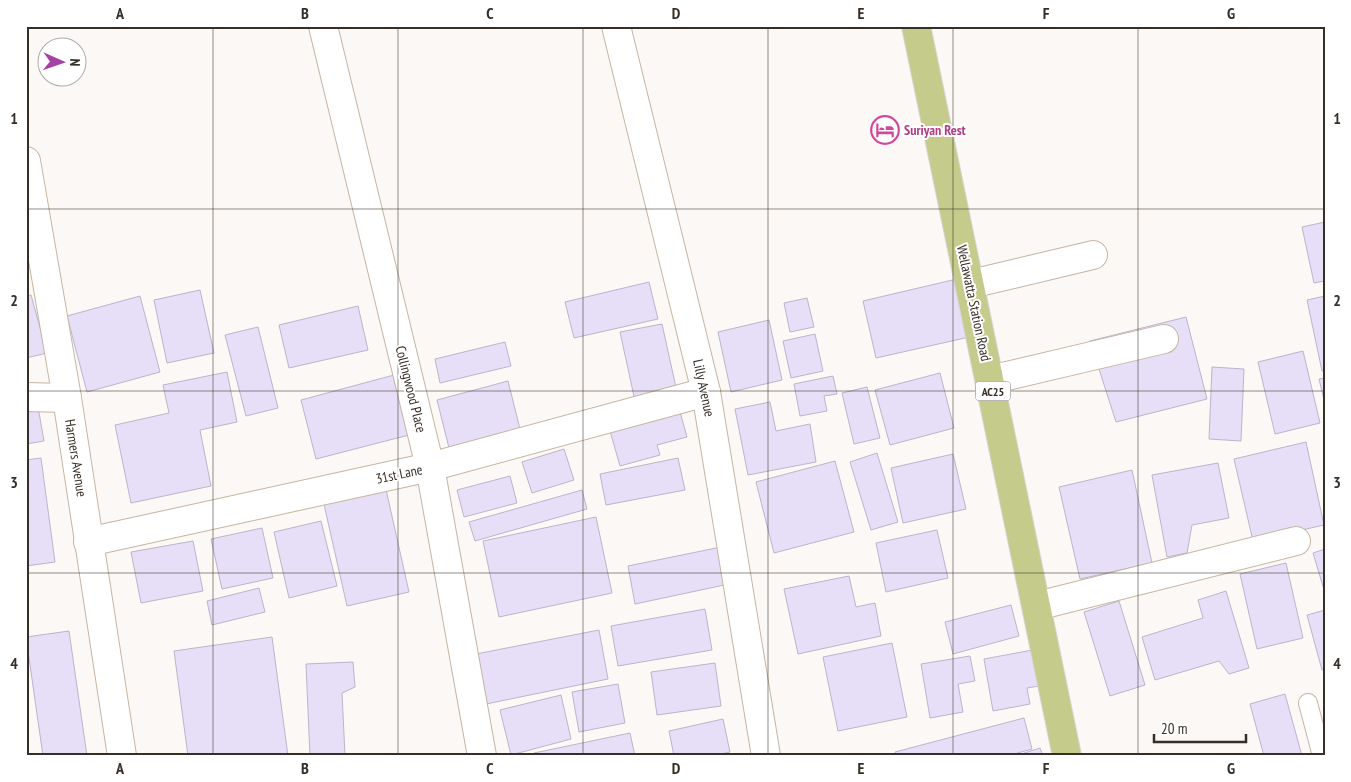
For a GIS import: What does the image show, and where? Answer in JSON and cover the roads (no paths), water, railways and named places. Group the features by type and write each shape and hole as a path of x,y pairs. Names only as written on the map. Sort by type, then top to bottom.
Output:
{"main road":[{"name":"Wellawatta Station Road","path":"916,26 971,284 1067,756"}],"street":[{"name":"Collingwood Place","path":"323,26 430,468 482,756"},
{"name":"Lilly Avenue","path":"616,26 706,392 766,756"},
{"name":"Harmers Avenue","path":"26,161 67,398 122,756"},
{"path":"971,284 1093,255"},
{"path":"990,380 1164,339"},
{"name":"31st Lane","path":"88,542 430,468 706,392"},
{"path":"26,397 67,398"},
{"path":"1037,606 1296,541"}],"lane":[{"path":"1308,703 1322,756"}],"place":[{"name":"Suriyan Rest","path":"885,130"}]}
